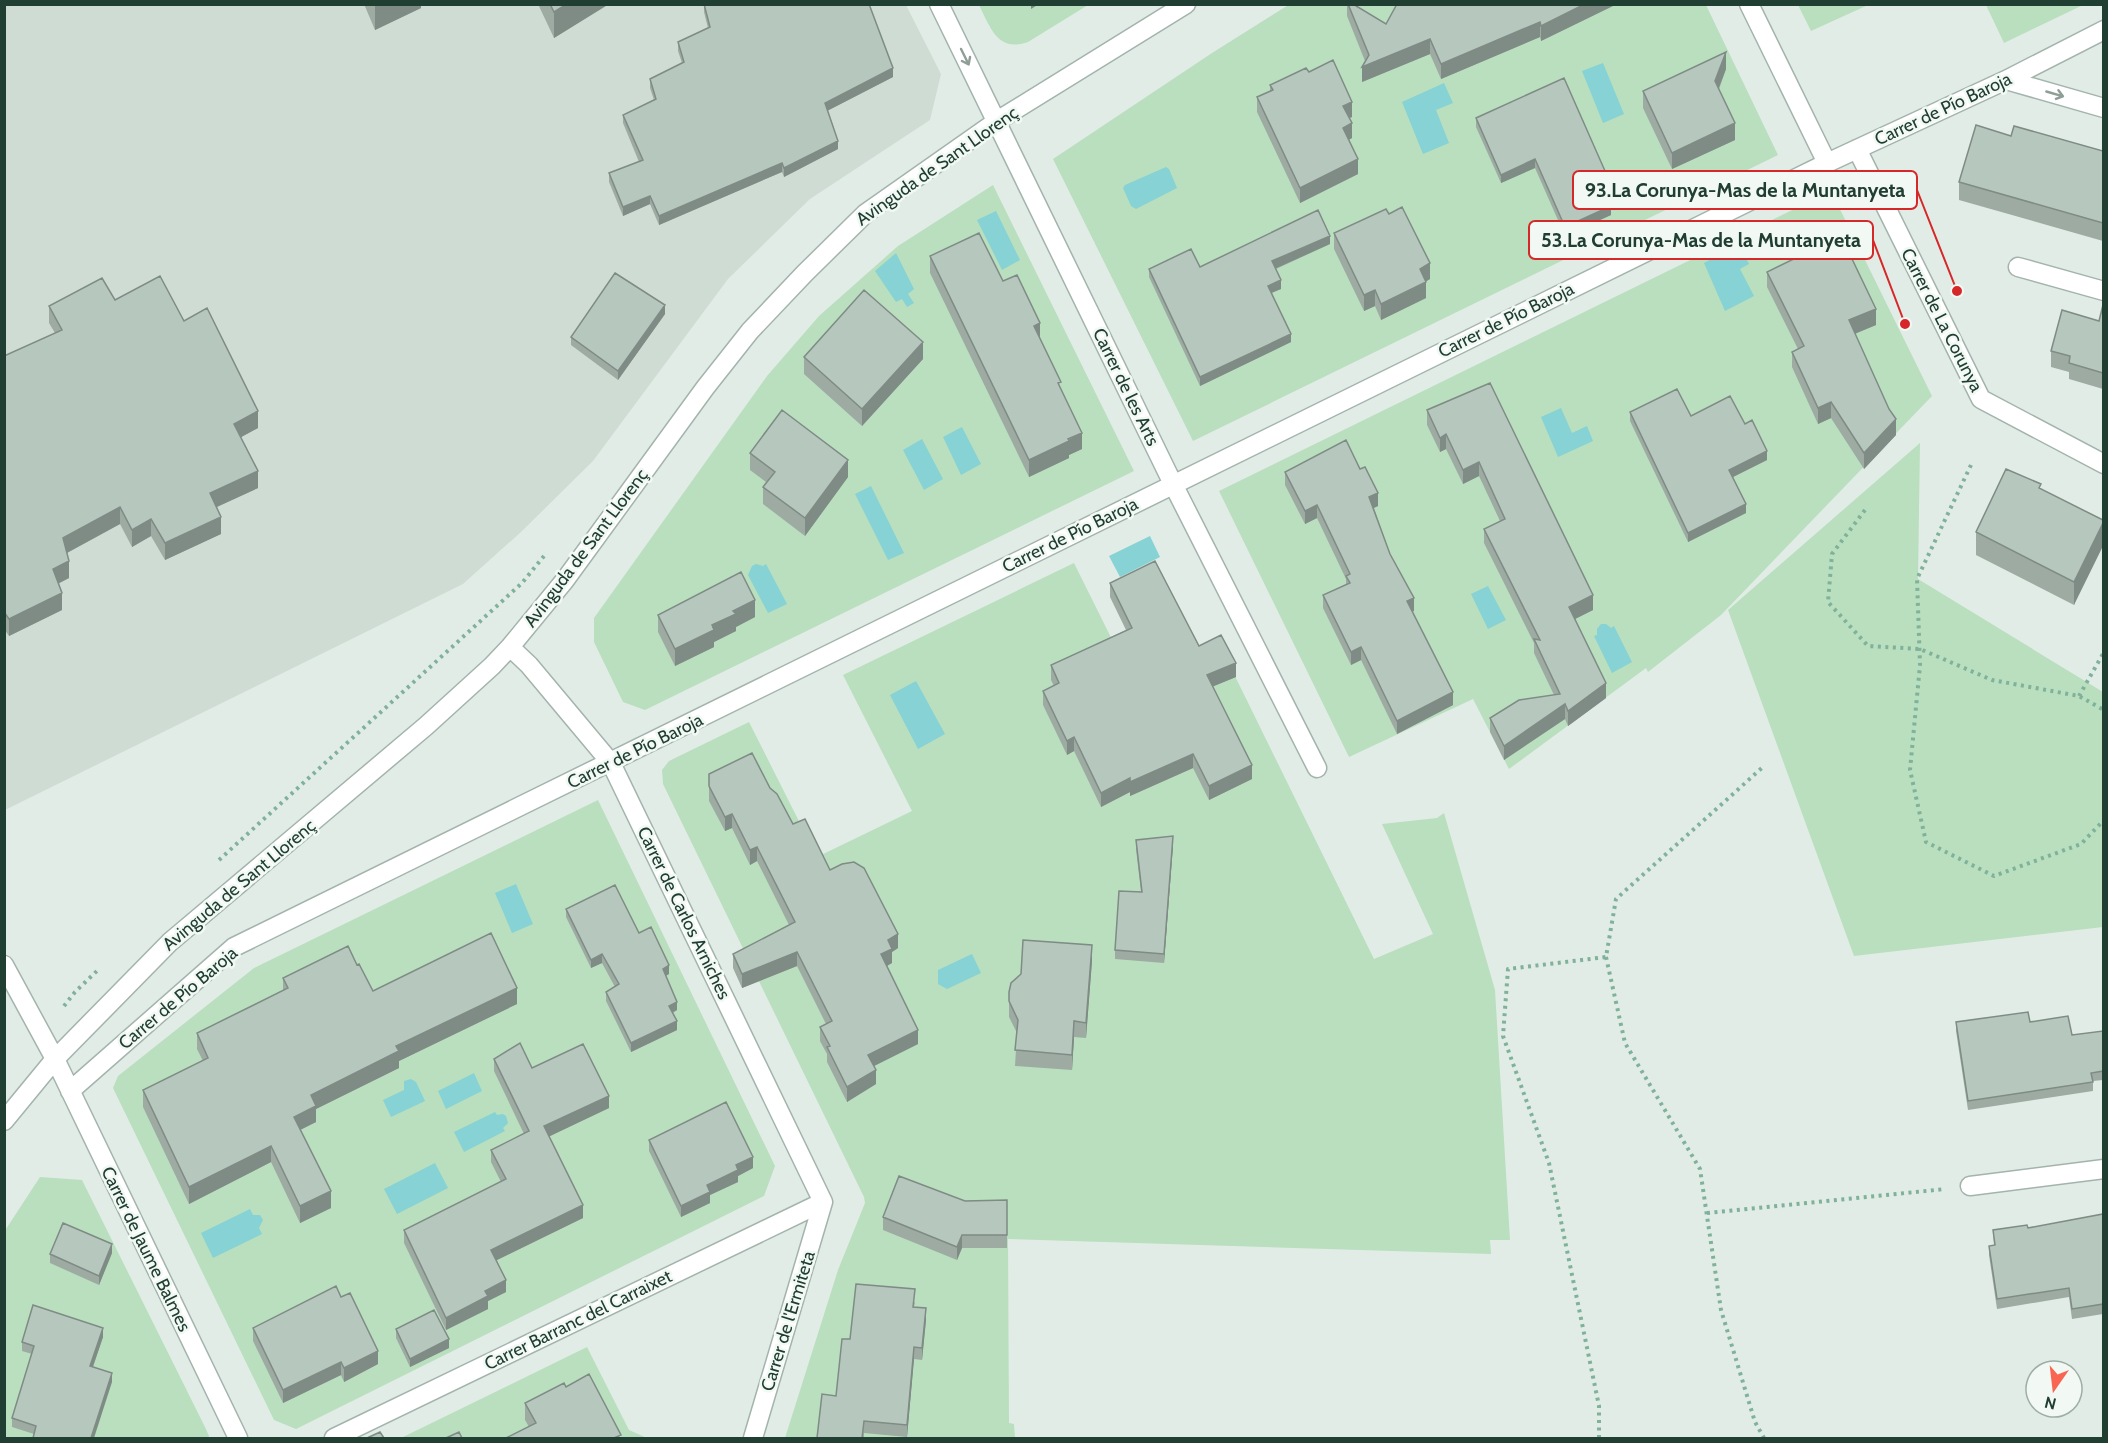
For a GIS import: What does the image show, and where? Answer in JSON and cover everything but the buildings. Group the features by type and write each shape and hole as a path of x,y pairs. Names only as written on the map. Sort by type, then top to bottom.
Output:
{"street":[{"name":"Carrer de les Arts","path":"939,4 1173,484 1317,768"},
{"name":"Avinguda de Sant Llorenç","path":"4,1121 55,1059 170,942 426,726 492,666 571,572 705,388 750,331 866,213 997,121 1186,4"},
{"path":"1749,4 1827,163"},
{"name":"Carrer de Pío Baroja","path":"70,1091 234,948 1857,148 2006,80 2103,30"},
{"path":"2006,80 2103,108"},
{"name":"Carrer de La Corunya","path":"1857,148 1981,399 2103,464"},
{"path":"2018,267 2103,291"},
{"name":"Carrer de Carlos Arniches","path":"510,647 529,665 611,763 823,1202"},
{"name":"Carrer de Jaume Balmes","path":"4,965 55,1059 238,1438"},
{"path":"1970,1186 2103,1169"},
{"name":"Carrer Barranc del Carraixet","path":"334,1438 823,1202"},
{"name":"Carrer de l'Ermiteta","path":"753,1438 823,1202"}],"path":[{"path":"1971,465 1917,579 1920,664 1910,770 1926,842 1994,876 2081,844 2103,820"},
{"path":"1865,510 1832,554 1828,602 1868,646 1920,649 1992,680 2079,696 2103,710"},
{"path":"215,863 522,583 544,556"},
{"path":"2079,696 2103,652"},
{"path":"1763,767 1616,898 1606,957 1625,1043 1700,1169 1721,1310 1755,1422 1764,1438"},
{"path":"1599,1438 1599,1406 1549,1163 1503,1036 1508,969 1606,957"},
{"path":"42,1034 75,992 101,968"},
{"path":"1707,1213 1970,1186"}],"shaded area":[{"path":"5,5 906,5 941,74 930,120 810,199 728,279 593,461 521,532 463,584 5,810"}],"green space":[{"path":"1290,4 1706,5 1778,155 1193,441 1053,159"},
{"path":"979,5 1088,5 1028,42 1009,44 996,36"},
{"path":"1798,5 1868,5 1811,31"},
{"path":"1986,5 2083,5 2004,43"},
{"path":"993,185 1134,471 645,710 623,702 594,642 594,618 767,376 819,316 898,246"},
{"path":"1831,191 1932,396 1721,615 1648,672 1646,668 1509,769 1473,699 1349,757 1219,491"},
{"path":"1920,443 1918,579 2103,692 2103,927 1854,956 1728,610"},
{"path":"1074,563 1146,708 1230,666 1374,959 1433,934 1382,824 1437,818 1444,813 1495,990 1510,1240 1490,1240 1491,1254 1008,1239 1009,1423 1014,1424 1015,1438 785,1438 838,1270 865,1203 864,1197 663,784 662,770 669,761 749,722 817,857 912,811 843,675"},
{"path":"598,800 775,1166 764,1196 296,1429 274,1420 113,1088 118,1076 254,968"},
{"path":"40,1177 82,1180 205,1427 208,1438 5,1438 4,1232"},
{"path":"587,1347 629,1430 647,1438 401,1438"}],"water":[{"path":"1603,63 1624,114 1603,123 1582,71"},
{"path":"1444,83 1453,103 1436,110 1449,143 1423,154 1402,102"},
{"path":"1166,167 1177,188 1136,209 1131,206 1123,188 1125,185"},
{"path":"996,211 1020,260 1002,270 977,220"},
{"path":"1739,244 1749,264 1740,269 1754,296 1725,311 1704,263"},
{"path":"896,253 914,289 908,294 914,303 907,307 902,299 896,302 875,271"},
{"path":"1561,408 1572,433 1587,426 1593,441 1558,457 1541,417"},
{"path":"962,427 981,464 961,475 943,437"},
{"path":"922,439 943,479 924,490 903,450"},
{"path":"871,486 904,553 888,560 855,494"},
{"path":"1150,536 1160,557 1120,577 1109,556"},
{"path":"756,564 763,566 766,564 787,604 768,613 748,575 752,566"},
{"path":"1488,586 1506,620 1488,629 1471,594"},
{"path":"1601,624 1606,624 1611,628 1614,626 1632,662 1612,673 1594,636 1597,635 1597,629"},
{"path":"916,681 945,734 918,749 890,695"},
{"path":"516,884 533,924 512,933 495,893"},
{"path":"972,954 981,973 947,989 938,984 938,970"},
{"path":"474,1073 482,1091 446,1109 438,1091"},
{"path":"411,1079 416,1082 425,1101 391,1117 383,1100 404,1090 404,1081"},
{"path":"495,1112 497,1115 506,1116 508,1123 503,1128 505,1131 464,1152 454,1132"},
{"path":"435,1163 448,1188 397,1214 384,1189"},
{"path":"250,1209 253,1215 260,1215 263,1220 259,1228 262,1234 213,1258 201,1233"}],"place":[{"name":"93.La Corunya-Mas de la Muntanyeta","path":"1957,291"},
{"name":"53.La Corunya-Mas de la Muntanyeta","path":"1905,324"}]}
